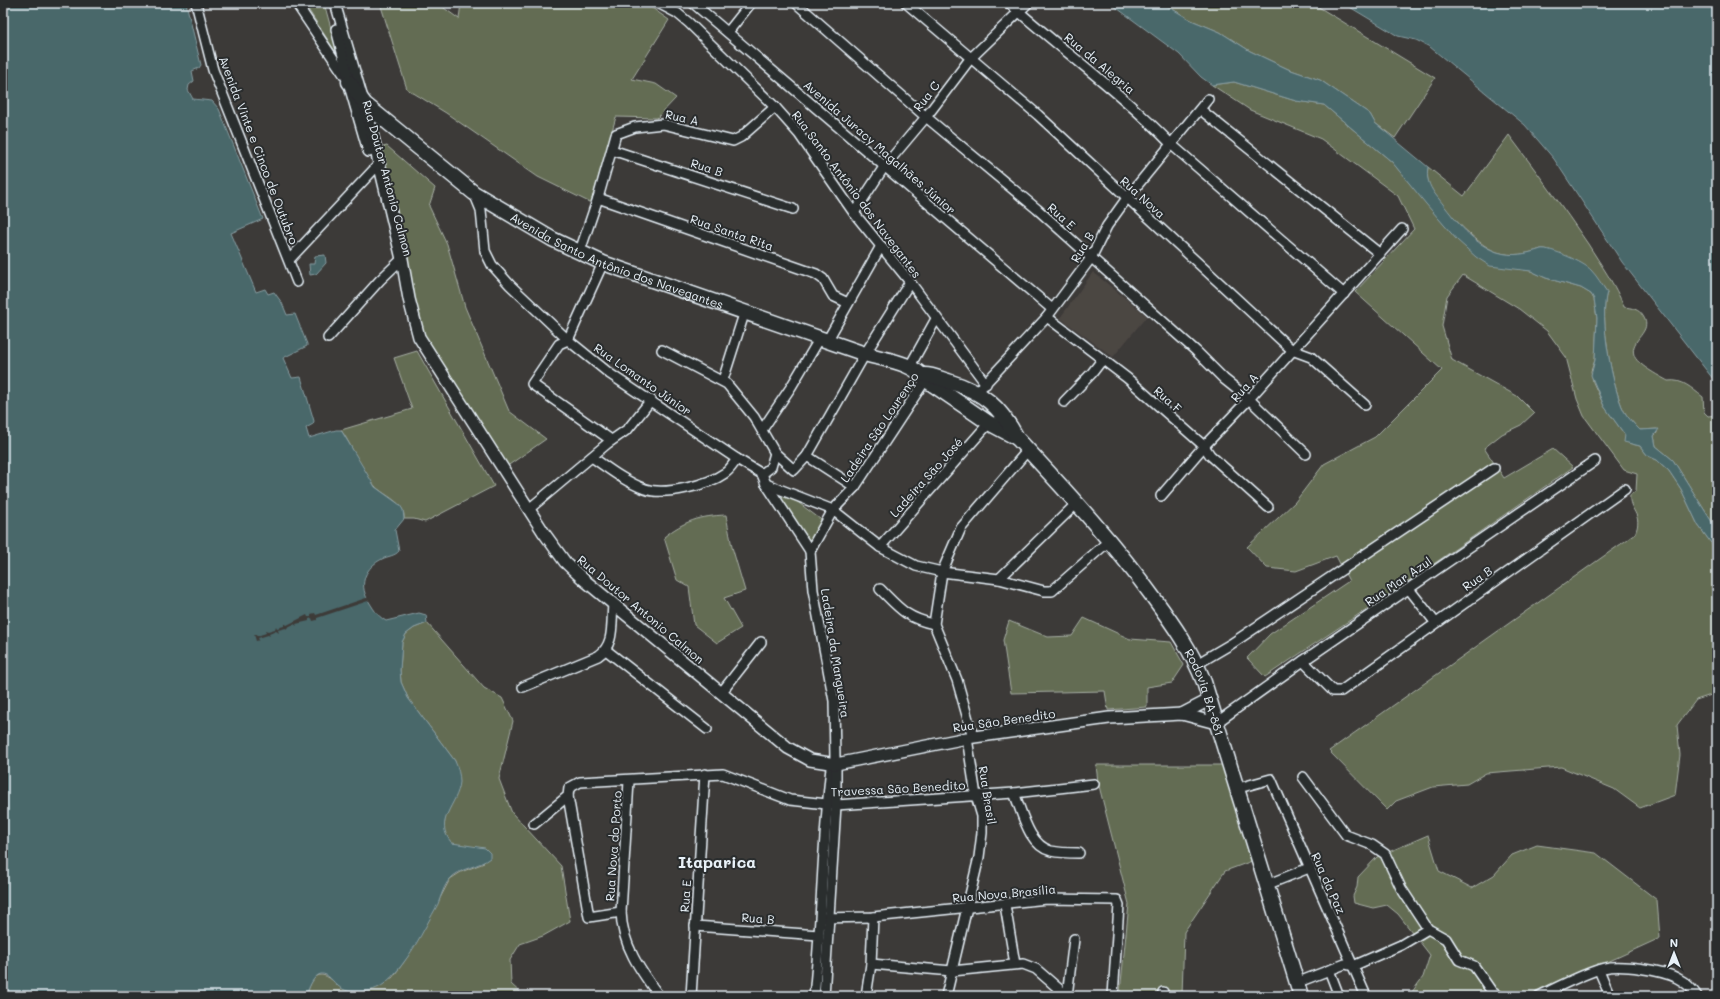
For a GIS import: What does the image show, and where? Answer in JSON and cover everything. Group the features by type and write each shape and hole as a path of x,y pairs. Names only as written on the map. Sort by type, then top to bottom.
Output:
{"main road":[{"name":"Avenida Santo Antônio dos Navegantes","path":"350,82 365,104 474,193 522,223 603,263 745,311 823,340 865,354 910,366 989,423 1017,438"},
{"name":"Avenida Santo Antônio dos Navegantes","path":"926,377 982,388"},
{"path":"982,388 1017,438"},
{"name":"Rodovia BA-881","path":"1017,438 1110,540 1163,610 1197,664 1298,989"}],"street":[{"name":"Avenida Vinte e Cinco de Outubro","path":"196,3 213,70 297,282"},
{"path":"296,3 350,82"},
{"path":"329,3 365,104"},
{"path":"335,3 338,27 350,82"},
{"name":"Rua Santo Antônio dos Navegantes","path":"658,3 677,13 689,23 775,107 799,134 854,213 910,282 982,388"},
{"name":"Avenida Juracy Magalhães Júnior","path":"693,3 884,167 1049,313"},
{"path":"728,32 751,3"},
{"name":"Rua E","path":"796,3 926,117 1037,209 1196,351 1228,383 1249,399 1306,454"},
{"name":"Rua Nova","path":"906,3 970,59 1038,115 1292,350 1311,357 1365,405"},
{"name":"Rua da Alegria","path":"1009,3 1114,90 1152,124 1172,145"},
{"name":"Rua C","path":"854,213 884,167 926,117 970,59 1028,3"},
{"name":"Rua Doutor Antonio Calmon","path":"350,82 377,166"},
{"name":"Rua B","path":"982,388 1049,313 1091,258 1108,226 1127,198 1201,110 1208,99"},
{"name":"Rua Doutor Antonio Calmon","path":"365,104 377,166 419,337 528,509 565,562 613,606 794,752 810,760 834,762"},
{"name":"Rua A","path":"580,251 598,198 616,134 635,127 669,124 733,141 741,137 775,107"},
{"path":"1201,110 1380,254"},
{"path":"1172,145 1344,294"},
{"name":"Rua B","path":"612,150 793,209"},
{"path":"289,260 377,166"},
{"name":"Rua Lomanto Júnior","path":"474,193 481,210 485,251 492,265 568,340 610,374 737,459 762,474"},
{"name":"Rua Santa Rita","path":"598,198 816,274 823,279 833,296 848,303"},
{"name":"Rua A","path":"1162,496 1204,446 1249,399 1402,229"},
{"path":"762,430 848,303 881,246"},
{"path":"328,338 380,280 400,261"},
{"path":"603,263 568,340 558,344 532,384 611,440"},
{"path":"662,350 723,380 736,393 762,430 775,453 794,470 807,456 865,354 910,282"},
{"path":"723,380 745,311"},
{"name":"Rua F","path":"1049,313 1102,360 1127,378 1204,446 1210,455 1268,507"},
{"path":"910,366 936,319"},
{"path":"1064,402 1092,374 1102,360"},
{"name":"Ladeira São Lourenço","path":"810,551 833,510 855,487 926,377"},
{"path":"528,509 611,440 631,427 651,400"},
{"name":"Ladeira São José","path":"880,546 989,423"},
{"path":"880,589 905,614 920,621 934,624 942,572 961,528 1028,450"},
{"path":"775,453 771,467 762,474 766,484 810,551"},
{"path":"807,456 855,487"},
{"path":"592,457 625,480 646,489 660,492 710,481 726,473 737,459"},
{"name":"Rua Mar Azul","path":"1216,724 1302,661 1595,461"},
{"path":"1197,664 1231,644 1494,468"},
{"path":"766,484 833,510 880,546 916,566 942,572 999,579 1044,591 1052,591 1110,540"},
{"name":"Rua B","path":"1302,661 1333,691 1338,692 1345,689 1435,622 1625,488"},
{"path":"999,579 1076,504"},
{"name":"Ladeira da Mangueira","path":"810,551 814,597 834,701 834,762 825,918"},
{"path":"1409,589 1435,622"},
{"path":"523,687 598,656 606,650 610,638 613,606"},
{"name":"Rua Brasil","path":"934,624 957,680 970,737 976,796 982,816 982,833 979,857 946,996"},
{"path":"721,693 760,642"},
{"path":"606,650 707,729"},
{"name":"Rua São Benedito","path":"1182,714 1208,700"},
{"name":"Rua São Benedito","path":"834,762 970,737 1109,718 1182,714 1216,724"},
{"name":"Rua E","path":"691,996 705,774"},
{"name":"Travessa São Benedito","path":"534,824 568,796 569,788 580,782 629,781 705,774 723,774 790,800 832,804 976,796 1094,784"},
{"path":"1303,777 1346,835 1372,845 1385,854 1401,888 1428,928 1446,939 1458,960 1474,966 1492,992 1498,996"},
{"name":"Rua da Paz","path":"1235,789 1271,779 1366,996"},
{"name":"Rua Nova do Porto","path":"629,781 620,912 621,929 625,942 646,979 659,996"},
{"path":"1014,793 1032,837 1039,844 1051,851 1078,853"},
{"name":"Rua Nova do Porto","path":"568,796 589,917 620,912"},
{"path":"1266,885 1309,868"},
{"name":"Rua Nova Brasília","path":"825,918 873,917 1046,900 1117,900 1119,905 1113,996"},
{"path":"1005,905 1015,964"},
{"path":"866,996 871,964 873,917"},
{"path":"824,996 821,977 819,935 825,918"},
{"path":"814,996 821,977 825,918"},
{"name":"Rua B","path":"695,926 819,935"},
{"path":"1298,989 1329,970 1345,964 1353,966 1401,945 1428,928"},
{"path":"1067,996 1074,939"},
{"path":"871,964 952,971 1023,964 1036,969 1067,996"},
{"path":"1539,996 1599,970 1618,968 1672,975 1687,985 1697,996"},
{"path":"1329,970 1339,996"},
{"path":"1599,970 1610,996"},
{"path":"1107,996 1113,996"}],"shaded area":[{"path":"1093,272 1147,316 1113,357 1060,318"}],"green space":[{"path":"304,3 324,3 337,50 335,51"},
{"path":"380,3 442,3 444,8 459,19 461,3 645,3 669,20 632,79 656,84 676,98 657,118 616,117 591,203 538,177 446,113 407,89"},
{"path":"1162,3 1312,3 1435,78 1395,138 1375,123 1370,114 1320,80 1288,69 1250,51 1220,32 1191,20"},
{"path":"1234,82 1296,101 1324,105 1392,162 1457,240 1519,269 1531,271 1546,278 1581,288 1591,294 1594,299 1597,318 1595,360 1591,371 1593,382 1604,406 1625,435 1628,443 1640,446 1648,456 1657,460 1669,471 1681,489 1698,525 1717,551 1717,693 1696,700 1677,725 1680,755 1675,795 1640,808 1614,789 1561,767 1486,773 1467,784 1433,787 1396,801 1387,810 1329,751 1635,534 1637,527 1638,521 1631,505 1630,495 1636,491 1637,474 1624,470 1584,416 1577,399 1566,357 1547,331 1519,309 1463,275 1447,296 1442,326 1452,360 1517,396 1534,413 1521,425 1502,434 1484,448 1504,478 1553,449 1573,467 1425,570 1265,677 1247,658 1270,634 1349,581 1336,556 1296,571 1267,568 1247,547 1295,502 1324,464 1375,437 1442,370 1355,292 1414,229 1398,196 1321,139 1250,110 1212,85"},
{"path":"1509,135 1588,244 1612,282 1624,307 1637,310 1643,316 1646,322 1646,327 1633,349 1636,358 1648,370 1668,381 1678,381 1691,387 1703,397 1704,412 1708,416 1717,415 1717,530 1673,460 1656,446 1654,436 1657,433 1657,429 1640,430 1629,419 1624,411 1615,386 1608,352 1605,318 1607,292 1591,271 1580,263 1566,256 1546,249 1514,255 1503,254 1489,248 1469,234 1450,215 1430,187 1428,182 1428,167 1464,196"},
{"path":"387,146 435,188 429,206 447,244 465,307 509,411 546,439 506,467 424,340 379,148"},
{"path":"417,351 494,486 425,522 414,519 404,519 402,508 394,500 379,490 370,480 341,430 412,409 394,358"},
{"path":"772,490 791,497 824,522 808,544"},
{"path":"726,515 732,547 745,591 724,598 741,628 717,643 694,625 689,587 677,580 664,537 678,527 693,520"},
{"path":"1084,618 1130,639 1171,642 1184,665 1172,683 1147,687 1147,707 1108,710 1105,691 1011,693 1003,640 1009,621 1048,637 1072,636"},
{"path":"427,623 484,688 502,698 513,721 499,779 512,813 561,866 570,921 543,936 520,944 510,960 511,984 524,996 306,996 312,981 318,976 322,975 332,980 392,978 404,962 426,925 450,879 461,872 484,863 461,845 452,843 447,838 444,829 445,818 453,801 455,761 408,698 401,682 400,670 402,642 406,634 414,628"},
{"path":"1096,765 1223,765 1252,861 1225,871 1184,932 1182,996 1120,993 1129,904 1098,782"},
{"path":"1428,835 1439,871 1472,888 1494,875 1512,855 1537,845 1596,853 1657,900 1660,938 1533,996 1409,996 1423,977 1430,955 1398,914 1387,905 1373,908 1354,903 1353,896 1357,887 1358,877 1377,857"}],"water":[{"path":"3,3 186,3 201,65 199,68 192,71 194,81 189,85 188,90 193,99 212,101 219,109 263,219 231,233 256,292 265,289 268,294 274,292 282,303 287,315 295,314 307,344 307,346 283,358 292,378 301,377 314,421 313,424 306,428 309,438 336,430 341,430 375,487 400,505 403,510 404,519 395,530 399,551 396,554 376,562 368,571 364,582 365,594 376,612 386,621 419,613 426,615 427,623 414,628 406,634 402,642 400,670 401,682 408,698 455,761 458,769 460,782 458,790 445,820 447,835 452,843 485,848 490,853 490,858 480,864 458,872 448,881 427,925 408,957 393,976 384,984 373,990 361,992 349,991 338,986 326,975 321,974 313,980 306,996 3,996"},
{"path":"1110,3 1162,3 1191,20 1220,32 1250,51 1288,69 1320,80 1370,114 1375,123 1428,167 1428,181 1435,194 1462,228 1478,242 1487,248 1503,254 1514,255 1541,249 1552,250 1575,260 1591,270 1607,292 1605,318 1608,352 1619,400 1629,419 1640,430 1659,429 1654,436 1656,446 1673,460 1717,530 1717,551 1698,525 1681,489 1669,471 1657,460 1648,456 1640,446 1624,442 1625,435 1604,406 1591,375 1595,360 1597,318 1594,299 1591,294 1581,288 1546,278 1531,271 1490,266 1476,257 1457,240 1392,162 1324,105 1296,101 1234,82 1212,85 1201,77 1179,54"},
{"path":"1343,3 1717,3 1717,384 1622,262 1554,159 1525,125 1430,47 1416,40 1398,36"},
{"path":"325,255 326,263 316,274 310,275 309,264 314,264 315,256"}],"pier":[{"path":"369,597 371,600 317,618 317,620 313,621 312,618 309,619 309,621 296,624 297,626 294,624 286,629 278,630 279,633 276,631 269,634 270,636 268,635 258,638 259,640 256,641 254,634 257,636 266,633 265,630 268,631 275,629 276,626 277,628 284,626 284,623 287,625 307,615 308,617 311,617 311,614 315,613 316,615"}],"district":[{"name":"Itaparica","path":"717,861"}]}
